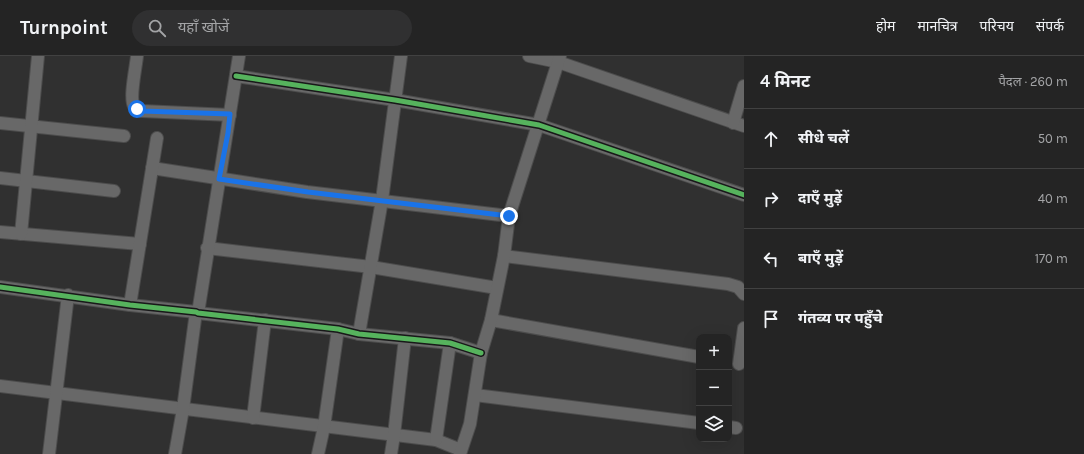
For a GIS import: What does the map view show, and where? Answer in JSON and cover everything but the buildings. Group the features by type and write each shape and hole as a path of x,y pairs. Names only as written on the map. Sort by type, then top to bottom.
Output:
{"street":[{"path":"21,234 38,56"},
{"path":"137,56 133,94 134,106 137,109 142,111 230,114"},
{"path":"174,454 183,409 197,312 228,133 239,56"},
{"path":"359,334 382,200 401,56"},
{"path":"529,56 559,59 738,124 744,86"},
{"path":"0,386 436,440 461,452 470,424 481,353 491,320 504,256 509,216 559,59"},
{"path":"236,76 395,100 539,125 744,195"},
{"path":"0,122 124,136"},
{"path":"130,305 157,138"},
{"path":"152,168 308,192 509,216"},
{"path":"0,178 114,191"},
{"path":"0,232 140,244"},
{"path":"208,248 371,268 497,288"},
{"path":"504,256 728,284 738,287 744,294"},
{"path":"0,287 68,295 130,305 338,329 359,334 450,343 481,353"},
{"path":"48,454 68,295"},
{"path":"253,418 265,320"},
{"path":"491,320 696,356"},
{"path":"737,364 744,328"},
{"path":"318,454 324,427 338,329"},
{"path":"390,454 394,435 406,338"},
{"path":"436,440 450,343"},
{"path":"475,395 696,423"}],"cycle path":[{"path":"236,76 395,100 539,125 744,195"},
{"path":"0,287 130,305 338,329 359,334 450,343 481,353"}],"route":[{"path":"137,109 140,111 230,114 219,179 308,192 509,216"}]}
